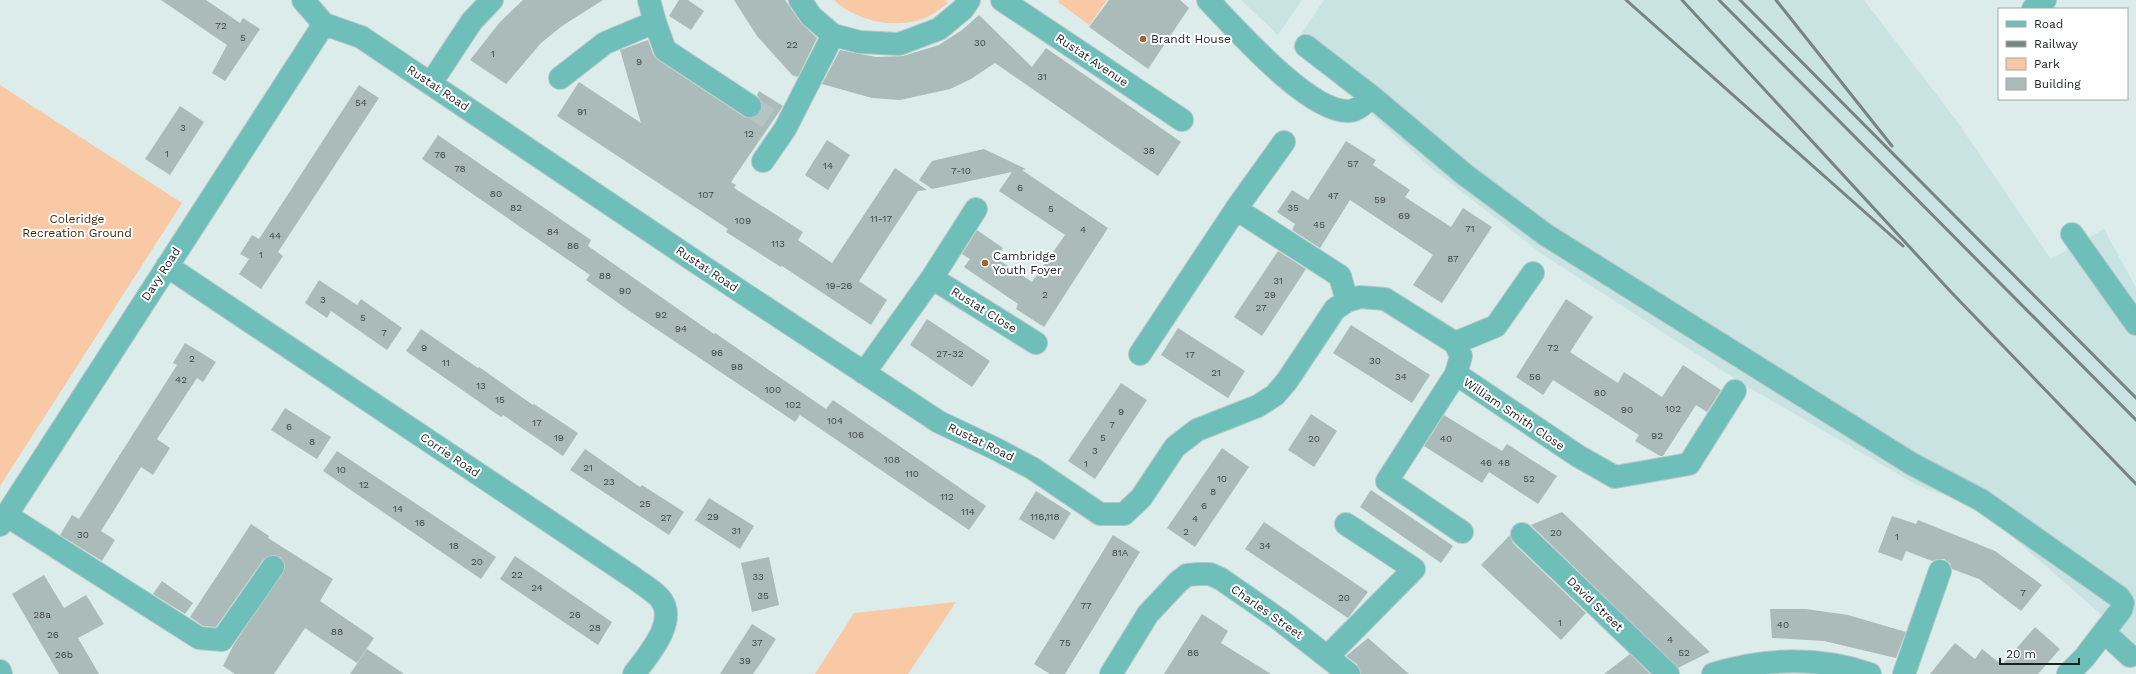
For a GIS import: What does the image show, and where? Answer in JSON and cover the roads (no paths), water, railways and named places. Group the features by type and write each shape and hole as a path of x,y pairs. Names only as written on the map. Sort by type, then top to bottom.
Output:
{"street":[{"name":"Rustat Road","path":"303,0 324,24 361,37 696,262 939,422 999,450 1032,468 1100,514 1124,514 1141,498 1175,447 1197,430 1258,406 1275,395 1288,381 1335,309 1347,301"},
{"path":"431,83 472,21 492,0"},
{"path":"649,0 665,50 750,106"},
{"path":"800,0 811,16 833,35 860,42 900,44 939,29 963,9 970,0"},
{"name":"Rustat Avenue","path":"1002,0 1182,120"},
{"path":"1208,0 1251,45 1298,88 1322,103 1335,109 1350,111 1362,106 1370,96"},
{"path":"2034,8 2045,0"},
{"path":"560,78 605,42 655,22"},
{"name":"Davy Road","path":"3,520 324,24"},
{"path":"763,161 779,125 833,35"},
{"path":"1306,46 1370,96 1464,174 1546,235 1912,464 1981,500 2119,597 2124,603 2121,610 2084,658 2068,674"},
{"path":"1140,354 1236,209 1284,142"},
{"path":"864,373 932,278 976,209"},
{"path":"1236,209 1340,276 1347,301 1360,297 1385,299 1455,343 1496,326 1533,273"},
{"path":"2072,234 2136,324"},
{"name":"Corrie Road","path":"167,266 634,578 659,597 666,609 665,622 659,638 634,674"},
{"name":"Rustat Close","path":"932,278 1036,343"},
{"name":"William Smith Close","path":"1455,343 1461,356 1456,374 1578,456 1616,477 1689,464 1735,391"},
{"path":"1456,374 1387,481 1462,532"},
{"path":"3,520 199,638 222,640 273,567"},
{"path":"1328,656 1414,570 1346,524"},
{"name":"David Street","path":"1522,534 1668,674"},
{"path":"1904,674 1940,571"},
{"name":"Charles Street","path":"1111,674 1148,614 1178,582 1187,575 1199,574 1210,574 1221,579 1280,620 1328,656 1348,674"},
{"path":"2104,632 2130,656"},
{"path":"1712,674 1740,666 1774,661 1803,661 1831,665 1870,674"}],"tunnel":[{"path":"750,106 772,121"}],"railway":[{"path":"1626,0 1903,246"},
{"path":"1682,0 1951,292 2136,484"},
{"path":"1719,0 2136,420"},
{"path":"1740,0 2136,398"},
{"path":"1776,0 1892,146"}],"place":[{"name":"Brandt House","path":"1143,39"},
{"name":"Cambridge Youth Foyer","path":"985,263"}],"park label":[{"name":"Coleridge Recreation Ground","path":"77,226"}]}
